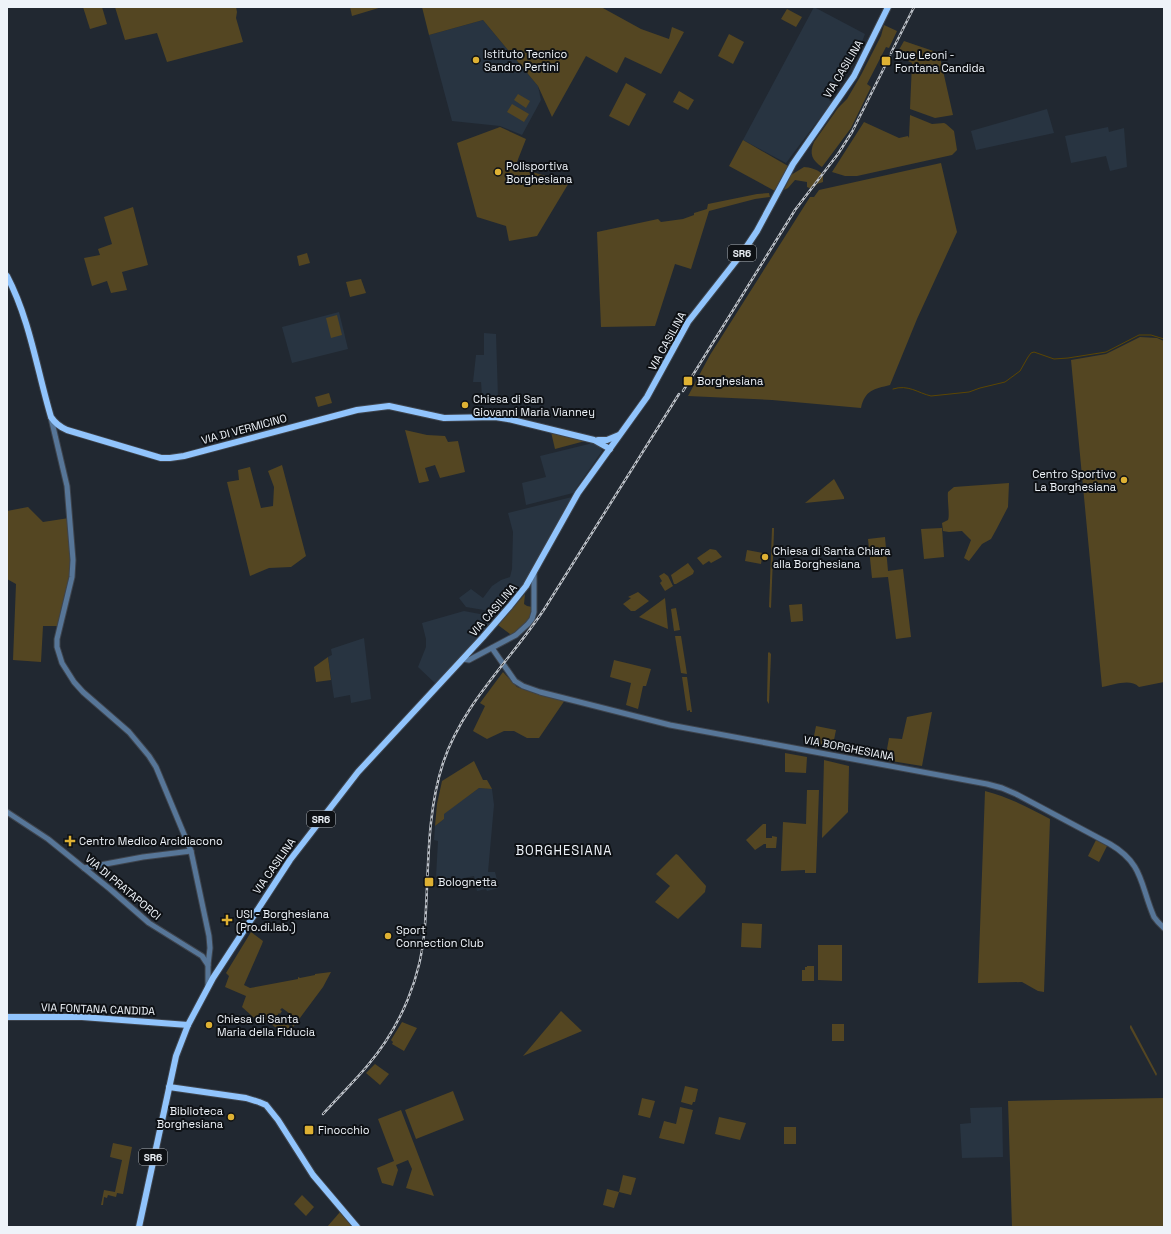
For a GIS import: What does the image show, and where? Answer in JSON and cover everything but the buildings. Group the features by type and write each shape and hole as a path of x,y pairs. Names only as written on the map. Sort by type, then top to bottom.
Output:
{"main road":[{"name":"VIA CASILINA","path":"138,1227 178,1051 188,1024 208,986 284,868 326,813 369,759 516,599 534,573 578,493 649,394 690,319 743,252 757,231 796,159 854,76 888,7"},
{"name":"VIA DI VERMICINO","path":"7,276 22,311 51,417 58,426 161,458 170,458 199,452 357,410 387,406 444,418 503,418 594,440 604,441 619,436"},
{"name":"VIA DI VERMICINO","path":"594,440 611,447"},
{"name":"VIA DI VERMICINO","path":"604,441 611,447"},
{"name":"VIA FONTANA CANDIDA","path":"7,1017 82,1017 188,1024"},
{"path":"169,1087 244,1098 258,1101 266,1105 278,1120 313,1175 357,1227"}],"street":[{"path":"51,417 67,489 73,560 71,580 57,639 57,647 61,661 78,688 127,730 149,756 158,772 191,851 209,936 210,948 208,986"},
{"path":"55,432 58,430 58,426"},
{"path":"55,432 67,430"},
{"path":"462,659 469,660 518,634 530,620 534,609 534,573"},
{"name":"VIA BORGHESIANA","path":"492,648 515,681 524,687 540,692 661,723 987,784 1009,791 1110,844 1126,855 1134,864 1139,873 1154,917 1164,928"},
{"name":"VIA DI PRATAPORCI","path":"7,812 45,837 84,868 149,924 202,956 208,965"},
{"path":"84,868 143,857 191,851"}],"shaded area":[{"path":"83,7 102,7 107,24 90,29"},
{"path":"115,7 236,7 236,18 243,42 167,62 157,33 125,40"},
{"path":"350,7 382,7 352,16"},
{"path":"422,7 601,7 641,29 669,39 672,27 684,32 661,74 625,57 617,73 586,56 552,117 538,86 483,20 429,35"},
{"path":"814,7 865,34 855,59 829,100 832,102 786,163 743,140"},
{"path":"787,9 802,17 796,27 781,19"},
{"name":"Istituto Tecnico Sandro Pertini","path":"483,20 538,86 541,100 522,135 500,126 452,121 429,35"},
{"path":"884,25 897,31 889,48 886,47 867,84 871,87 851,128 822,167 812,156 814,142 838,108 847,99 881,36"},
{"path":"729,34 744,42 733,64 718,56"},
{"path":"904,41 939,53 953,115 935,118 910,109 912,63 896,55"},
{"path":"626,83 646,94 629,126 609,116"},
{"path":"679,91 694,100 688,110 673,102"},
{"path":"518,94 530,101 526,108 514,100"},
{"path":"512,104 529,114 524,122 507,112"},
{"path":"1047,109 1054,133 976,150 971,131"},
{"path":"910,115 932,124 946,124 954,131 957,150 952,155 857,176 845,176 832,172 864,122 899,138 908,136 909,138"},
{"name":"Polisportiva Borghesiana","path":"500,127 526,139 515,167 570,181 537,236 509,241 506,226 477,217 457,143"},
{"path":"1108,127 1109,132 1124,128 1127,167 1110,171 1106,156 1071,163 1065,136"},
{"path":"743,140 788,166 775,191 729,166"},
{"path":"941,163 957,232 917,319 890,385 871,391 865,397 861,408 772,400 688,396 710,355 810,197 814,197 819,190"},
{"path":"804,167 814,169 822,173 823,182 817,184 812,189 807,187 807,182 795,180 788,188 784,190 791,175"},
{"path":"769,193 770,197 755,199 709,211 691,269 675,264 655,326 601,327 597,232 658,219 661,222 683,219 694,215 694,213 707,209 708,204"},
{"path":"133,207 148,265 122,272 127,290 111,293 107,281 92,286 84,258 100,255 98,249 112,244 104,217"},
{"path":"307,253 310,263 299,266 297,256"},
{"path":"361,279 366,293 350,297 346,282"},
{"path":"339,312 348,349 292,363 282,327"},
{"path":"337,315 342,335 331,338 326,318"},
{"path":"484,333 496,334 498,397 482,395 481,382 473,382 476,355 484,355"},
{"name":"Centro Sportivo La Borghesiana","path":"1140,337 1157,338 1164,341 1164,682 1139,687 1135,684 1127,683 1102,687 1071,360 1106,354"},
{"path":"329,393 332,403 318,407 315,397"},
{"path":"405,430 427,435 445,436 448,442 458,441 465,472 440,478 435,465 425,468 429,481 419,483"},
{"path":"551,432 585,441 555,449"},
{"path":"593,442 600,445 602,451 573,493 526,505 522,483 546,477 540,456"},
{"path":"282,465 306,556 291,567 269,568 250,576 227,482 239,480 238,470 250,467 261,508 273,506 274,487 268,471"},
{"path":"834,479 844,499 805,503"},
{"path":"1009,483 1008,507 991,539 982,544 969,561 964,558 971,540 962,531 943,531 942,523 949,518 948,492 954,487"},
{"path":"572,497 530,575 502,613 466,607 459,598 471,589 483,598 492,586 501,580 510,577 512,569 513,532 508,513"},
{"path":"28,507 43,522 69,518 73,568 60,626 43,626 41,662 13,660 16,584 7,579 7,511"},
{"path":"772,528 774,528 774,531 771,608 769,607"},
{"path":"942,528 944,557 924,559 921,529"},
{"path":"885,537 888,571 903,569 911,637 896,639 888,577 872,578 868,539"},
{"path":"710,549 716,550 722,557 711,563 709,561 703,565 697,558"},
{"path":"747,550 763,553 761,564 745,561"},
{"path":"688,563 694,571 693,574 674,584 671,575"},
{"path":"664,573 668,576 673,586 665,591 660,583 662,581 659,576"},
{"path":"638,592 649,601 635,611 631,611 623,604 631,598 628,597"},
{"path":"525,594 524,604 532,607 530,616 522,627 510,636 510,634 498,625"},
{"path":"665,598 668,629 639,617"},
{"path":"802,604 803,621 791,622 789,605"},
{"path":"676,608 680,630 674,631 671,609"},
{"path":"464,611 496,617 436,684 418,667 426,647 426,639 422,623"},
{"path":"675,636 681,636 687,674 681,673"},
{"path":"364,638 371,699 351,703 350,695 334,698 328,657 332,655 331,649"},
{"path":"769,652 771,654 769,704 767,701"},
{"path":"328,657 331,680 316,682 314,667"},
{"path":"614,660 651,669 646,686 643,686 638,709 626,705 631,683 610,677"},
{"path":"503,672 517,687 534,693 565,700 539,738 527,738 514,731 504,731 487,739 473,731 485,706 480,703"},
{"path":"682,677 687,677 692,712 690,712 690,710 687,711"},
{"path":"932,712 922,766 885,760 889,738 902,739 907,717"},
{"path":"816,726 836,730 832,750 812,746"},
{"path":"785,753 807,757 806,773 785,772"},
{"path":"824,760 849,766 848,812 822,838"},
{"path":"474,761 483,780 487,780 492,789 479,788 444,814 444,819 435,826 437,804 442,781"},
{"path":"479,788 492,789 494,805 488,872 495,872 499,888 487,891 486,889 477,891 474,876 440,883 439,878 436,877 438,841 434,840 435,826 444,819 443,814"},
{"path":"807,790 819,790 816,873 805,873 805,870 781,871 783,822 806,824"},
{"path":"985,791 1011,800 1050,819 1044,992 1038,991 1022,982 978,983"},
{"path":"763,824 766,824 766,838 772,838 772,836 777,837 776,848 766,848 766,844 764,844 755,850 746,840"},
{"path":"1096,840 1107,846 1099,862 1088,856"},
{"path":"676,854 706,886 705,892 678,919 655,902 670,886 656,874"},
{"path":"742,923 762,924 761,948 741,947"},
{"path":"251,932 263,941 244,985 250,988 298,979 298,977 300,978 331,972 323,987 291,1030 275,1027 266,1020 262,1025 242,1007 246,996 225,987 229,976 226,973","holes":["282,1008 297,1019 295,1022 292,1020 291,1022 294,1024 291,1027 280,1019 277,1022 274,1020 279,1013 280,1014 282,1011 280,1010"]},
{"path":"818,945 842,945 842,981 818,980"},
{"path":"814,966 814,981 802,981 802,970 805,970 805,967"},
{"path":"561,1011 582,1031 523,1056"},
{"path":"402,1022 417,1028 404,1051 392,1044 393,1042 391,1040"},
{"path":"832,1024 844,1024 844,1041 832,1041"},
{"path":"1131,1025 1157,1074 1156,1076 1130,1028"},
{"path":"375,1064 389,1074 380,1085 366,1073"},
{"path":"685,1086 698,1089 695,1102 693,1102 692,1105 681,1102"},
{"path":"453,1091 464,1120 416,1139 405,1110"},
{"path":"642,1098 655,1101 650,1118 638,1115"},
{"path":"1164,1098 1164,1227 1012,1227 1008,1101"},
{"path":"680,1107 693,1110 684,1144 659,1138 664,1121 676,1124"},
{"path":"1002,1107 1003,1157 962,1158 960,1124 971,1123 970,1108"},
{"path":"401,1110 434,1196 406,1188 412,1169 408,1160 396,1165 398,1170 393,1186 382,1183 377,1168 394,1161 378,1119"},
{"path":"719,1117 746,1123 740,1140 715,1134"},
{"path":"784,1127 796,1127 796,1144 784,1144"},
{"path":"113,1143 132,1147 123,1194 117,1193 116,1197 108,1195 107,1198 104,1197 103,1205 101,1205 104,1190 115,1192 122,1160 110,1157"},
{"path":"623,1175 636,1178 631,1195 619,1192"},
{"path":"607,1189 619,1192 614,1208 603,1205"},
{"path":"302,1195 314,1207 306,1216 294,1204"},
{"path":"340,1212 351,1225 349,1227 327,1227"}],"waterway":[{"path":"893,389 908,388 931,396 969,392 1005,382 1020,371 1028,357 1034,352 1054,359 1068,358 1106,352 1139,335 1151,335 1164,339"}],"railway":[{"path":"891,53 914,7"},
{"path":"683,391 795,210 838,154 852,132 890,56"},
{"path":"323,1114 363,1071 380,1050 400,1017 408,1000 423,944 429,844 434,803 443,763 452,741 475,701 545,608 679,394"}],"place":[{"name":"Istituto Tecnico Sandro Pertini","path":"476,60"},
{"name":"Due Leoni - Fontana Candida","path":"886,61"},
{"name":"Polisportiva Borghesiana","path":"498,172"},
{"name":"Borghesiana","path":"688,381"},
{"name":"Chiesa di San Giovanni Maria Vianney","path":"465,405"},
{"name":"Centro Sportivo La Borghesiana","path":"1124,480"},
{"name":"Chiesa di Santa Chiara alla Borghesiana","path":"765,557"},
{"name":"Centro Medico Arcidiacono","path":"70,841"},
{"name":"Bolognetta","path":"429,882"},
{"name":"USI - Borghesiana (Pro.di.lab.)","path":"227,920"},
{"name":"Sport Connection Club","path":"388,936"},
{"name":"Chiesa di Santa Maria della Fiducia","path":"209,1025"},
{"name":"Biblioteca Borghesiana","path":"231,1117"},
{"name":"Finocchio","path":"309,1130"}],"district":[{"name":"BORGHESIANA","path":"564,850"}]}
